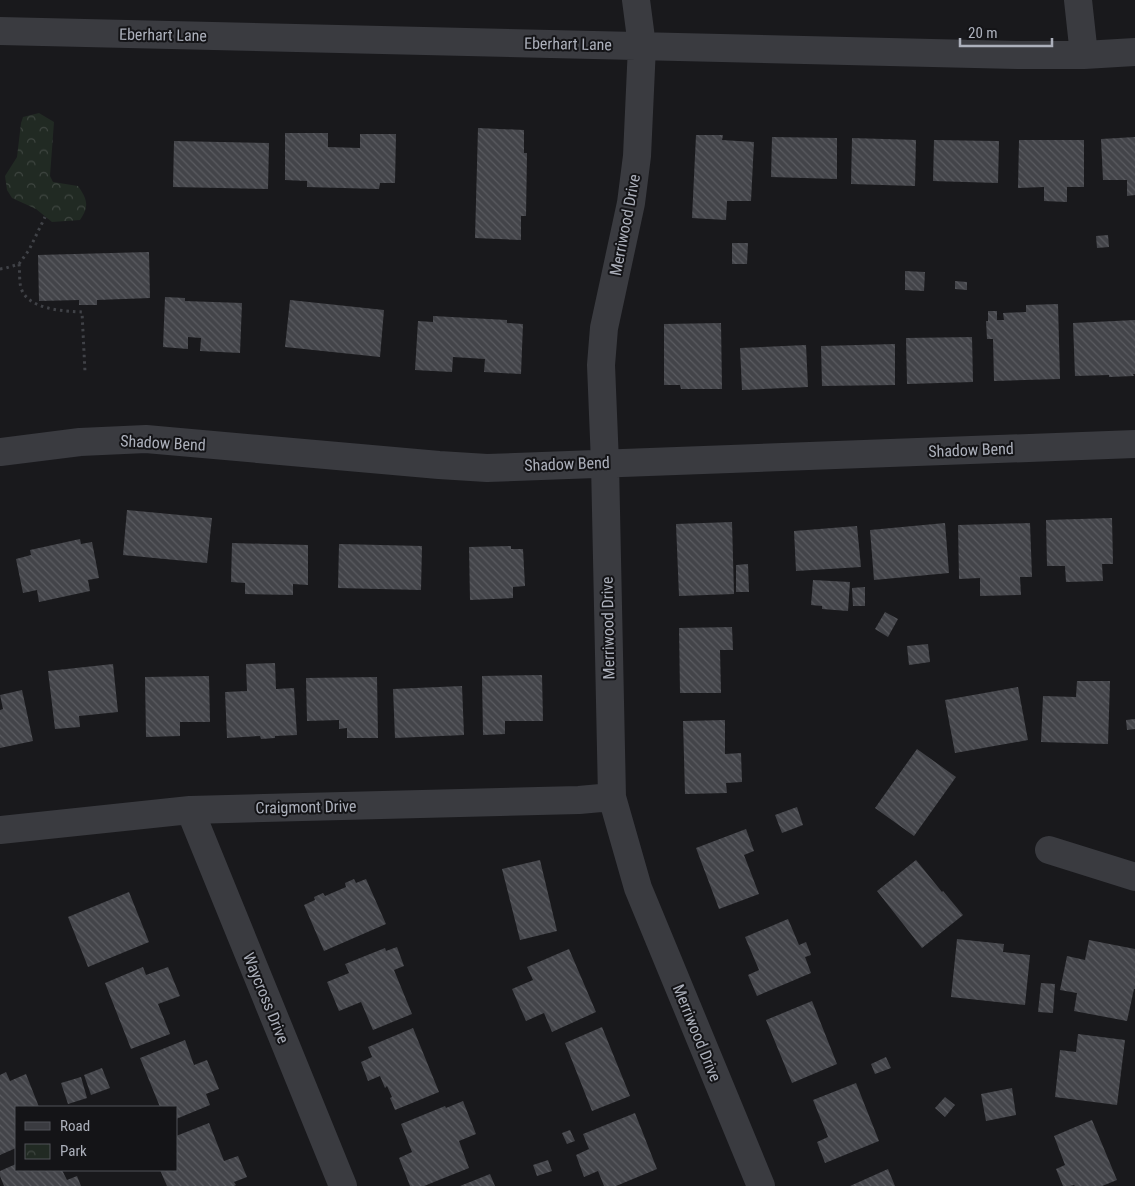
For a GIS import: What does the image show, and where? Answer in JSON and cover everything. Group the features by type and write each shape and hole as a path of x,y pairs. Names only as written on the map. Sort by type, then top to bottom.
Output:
{"street":[{"name":"Merriwood Drive","path":"636,0 642,46 637,156 631,202 604,328 601,365 605,463 612,797 638,888 761,1186"},
{"path":"1078,0 1084,54"},
{"name":"Eberhart Lane","path":"0,31 1017,55 1135,52"},
{"name":"Shadow Bend","path":"0,452 80,442 146,440 487,468 1135,444"},
{"name":"Craigmont Drive","path":"0,830 190,810 579,800 612,797"},
{"name":"Waycross Drive","path":"190,810 343,1186"},
{"path":"1048,850 1135,877"}],"path":[{"path":"0,269 19,264 29,250 45,217"},
{"path":"19,264 21,287 29,300 56,310 82,312 85,372"}],"green space":[{"path":"39,113 54,122 50,176 53,182 78,186 84,195 86,207 80,220 52,222 36,209 12,198 7,190 5,176 17,157 23,117"}],"building":[{"path":"478,128 524,130 524,153 527,153 526,216 521,216 521,240 475,238"},
{"path":"285,133 328,133 328,147 360,148 360,134 396,134 395,183 380,183 379,189 307,187 307,181 285,180"},
{"path":"696,135 723,135 722,140 754,142 751,201 727,201 726,220 692,218"},
{"path":"772,137 837,138 837,179 771,177"},
{"path":"1135,137 1135,195 1127,196 1127,180 1103,180 1101,139"},
{"path":"852,138 916,140 915,186 851,184"},
{"path":"934,140 999,141 998,183 933,181"},
{"path":"1019,140 1084,140 1084,187 1067,187 1067,202 1044,201 1044,187 1018,188"},
{"path":"174,141 269,143 268,189 173,187"},
{"path":"1108,235 1109,247 1097,248 1096,236"},
{"path":"732,243 748,243 747,264 732,264"},
{"path":"149,252 150,298 97,300 97,305 79,305 79,300 39,301 38,255"},
{"path":"905,271 925,272 924,291 905,290"},
{"path":"955,281 967,282 967,290 955,289"},
{"path":"165,297 185,298 185,301 242,303 240,353 200,351 201,338 188,337 188,349 163,347"},
{"path":"290,300 384,310 380,357 285,347"},
{"path":"1058,304 1060,379 994,381 993,339 987,339 986,321 988,321 988,311 997,311 997,320 1004,320 1003,313 1026,312 1026,305"},
{"path":"433,316 507,320 507,323 523,324 521,374 484,372 485,359 453,357 452,372 415,370 418,321 433,322"},
{"path":"1135,320 1134,376 1075,376 1073,323"},
{"path":"721,323 722,389 681,389 680,385 664,385 664,324"},
{"path":"972,337 973,382 907,384 906,338"},
{"path":"895,344 895,385 822,386 821,346"},
{"path":"806,345 808,387 742,390 740,348"},
{"path":"127,510 212,518 207,563 123,555"},
{"path":"1112,518 1113,564 1102,564 1103,581 1066,582 1065,566 1047,566 1046,520"},
{"path":"732,522 734,594 679,596 676,524"},
{"path":"945,523 949,573 874,580 870,530"},
{"path":"1030,523 1032,577 1020,577 1021,595 980,596 980,578 959,579 958,525"},
{"path":"857,526 861,567 796,571 794,531"},
{"path":"80,539 81,544 92,542 99,578 88,580 90,591 39,602 37,590 23,593 16,559 31,555 30,550"},
{"path":"232,543 308,545 308,585 293,584 293,595 245,594 245,583 231,582"},
{"path":"339,544 422,546 421,590 338,588"},
{"path":"511,546 511,549 523,549 525,586 513,587 513,598 470,600 469,547"},
{"path":"748,564 749,592 736,592 736,565"},
{"path":"813,580 850,582 848,611 822,609 822,606 811,605"},
{"path":"865,587 865,606 853,606 852,588"},
{"path":"885,612 898,619 888,637 875,629"},
{"path":"732,627 733,650 720,650 721,693 680,693 679,628"},
{"path":"928,644 930,662 909,665 907,646"},
{"path":"275,663 276,689 294,688 297,735 261,739 260,736 227,738 225,692 247,691 246,664"},
{"path":"113,664 118,712 79,716 80,727 55,729 48,671"},
{"path":"542,675 543,721 505,721 505,734 483,735 482,676"},
{"path":"209,676 210,722 180,722 180,736 146,737 145,677"},
{"path":"377,677 378,738 347,738 347,728 339,729 339,720 307,721 306,678"},
{"path":"1077,681 1110,681 1108,744 1041,742 1043,696 1076,697"},
{"path":"462,686 464,735 395,738 393,689"},
{"path":"1018,687 1028,740 955,753 945,700"},
{"path":"22,690 33,741 0,748 0,710 3,709 0,695"},
{"path":"1135,719 1135,729 1127,730 1126,720"},
{"path":"725,720 725,754 741,753 742,782 726,783 727,793 685,794 683,721"},
{"path":"917,749 956,777 914,836 875,808"},
{"path":"797,807 803,825 782,833 775,815"},
{"path":"746,829 754,851 744,855 759,894 719,909 696,848"},
{"path":"540,860 557,931 520,940 502,869"},
{"path":"916,860 963,915 922,948 877,891"},
{"path":"354,879 356,883 366,879 386,924 324,951 304,905 315,900 314,897 323,893 325,896 346,887 345,883"},
{"path":"129,892 149,942 88,967 68,917"},
{"path":"788,919 799,945 806,942 811,955 805,957 811,973 757,996 748,975 759,970 745,937"},
{"path":"957,939 1004,944 1003,952 1030,955 1025,1005 951,997"},
{"path":"1089,940 1135,949 1135,989 1127,1021 1074,1011 1077,993 1060,990 1067,956 1085,960"},
{"path":"397,947 404,966 394,970 412,1014 373,1030 361,1002 339,1011 327,982 349,973 345,964 385,948 386,951"},
{"path":"569,949 596,1012 552,1032 544,1013 526,1021 512,989 533,980 527,967"},
{"path":"143,967 146,975 168,967 180,996 158,1004 170,1034 131,1049 105,983"},
{"path":"1041,983 1055,984 1053,1013 1038,1012"},
{"path":"812,1001 837,1064 792,1083 766,1020"},
{"path":"602,1027 630,1096 592,1111 565,1043"},
{"path":"413,1028 439,1092 395,1110 390,1098 392,1097 387,1086 385,1088 380,1076 368,1081 361,1062 372,1057 368,1047"},
{"path":"1078,1034 1125,1040 1117,1105 1055,1097 1060,1050 1076,1052"},
{"path":"185,1040 194,1065 207,1060 219,1089 206,1094 210,1105 178,1118 178,1106 160,1106 140,1058"},
{"path":"886,1057 891,1068 875,1074 871,1064"},
{"path":"102,1068 110,1088 91,1095 84,1075"},
{"path":"6,1072 10,1081 26,1074 39,1106 15,1106 15,1148 0,1155 0,1075"},
{"path":"81,1077 87,1098 68,1104 61,1083"},
{"path":"856,1083 879,1141 825,1163 817,1142 828,1137 813,1100"},
{"path":"1012,1088 1016,1115 986,1121 981,1094"},
{"path":"945,1097 955,1105 945,1117 935,1108"},
{"path":"463,1101 476,1134 459,1141 469,1168 424,1186 410,1186 399,1158 412,1152 401,1124 445,1106 446,1108"},
{"path":"635,1113 657,1169 616,1186 604,1186 598,1171 584,1177 576,1155 589,1149 583,1134"},
{"path":"1092,1120 1117,1180 1102,1186 1063,1186 1056,1169 1065,1165 1054,1136"},
{"path":"209,1123 224,1161 238,1156 247,1177 234,1182 236,1185 234,1186 167,1186 160,1171 178,1171 178,1135"},
{"path":"570,1130 575,1141 567,1144 562,1133"},
{"path":"548,1160 552,1171 537,1176 533,1165"},
{"path":"15,1164 15,1171 62,1171 67,1180 77,1176 81,1186 4,1186 0,1171"},
{"path":"888,1169 895,1186 850,1186"},
{"path":"490,1174 495,1186 460,1186"}]}
